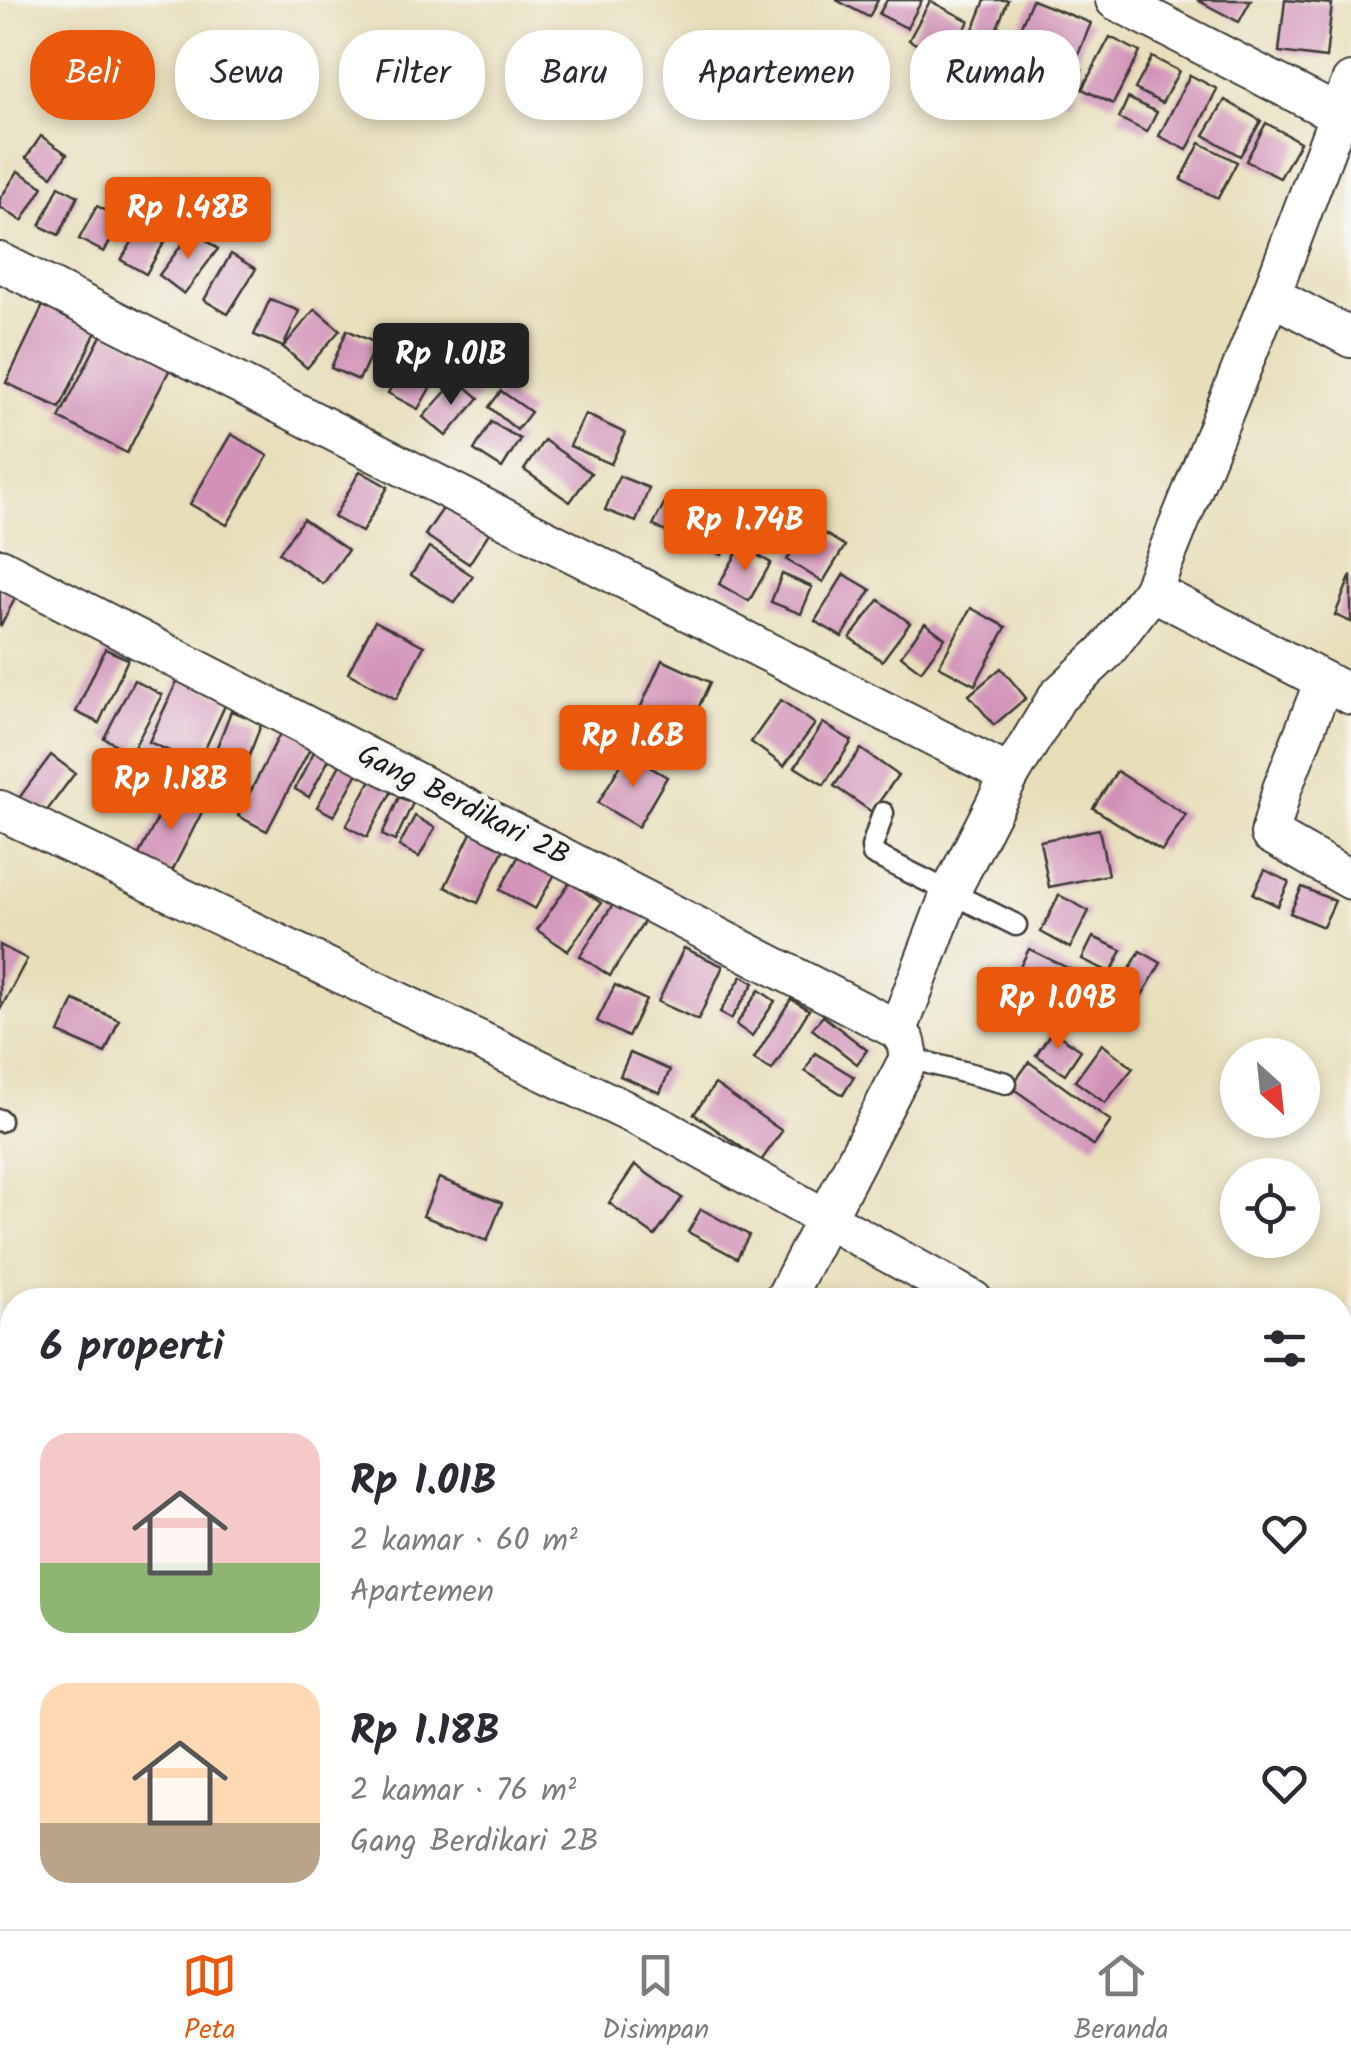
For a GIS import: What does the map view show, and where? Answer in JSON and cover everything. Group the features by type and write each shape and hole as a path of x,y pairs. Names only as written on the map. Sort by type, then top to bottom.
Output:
{"street":[{"path":"790,1288 826,1221 904,1044 951,891 1010,775 1057,697 1106,651 1152,591 1271,295 1344,98 1115,0"},
{"path":"0,262 1010,775"},
{"path":"1271,295 1351,338"},
{"name":"Gang Berdikari 2B","path":"0,568 904,1044"},
{"path":"1152,591 1338,688 1282,789 1270,834 1351,880"},
{"path":"0,810 668,1131 951,1288"}],"lane":[{"path":"883,813 873,854 1016,924"},
{"path":"904,1044 1006,1083"}],"building":[{"path":"836,0 878,0 869,17"},
{"path":"887,0 922,0 907,28 879,14"},
{"path":"985,0 1008,0 996,30 973,30"},
{"path":"1032,0 1091,23 1080,50 1080,30 1019,30"},
{"path":"1197,0 1251,0 1239,22"},
{"path":"1285,0 1332,4 1326,58 1279,52"},
{"path":"930,1 969,21 964,30 914,30"},
{"path":"1110,37 1140,52 1113,104 1082,89"},
{"path":"1152,57 1179,71 1162,103 1135,89"},
{"path":"1190,75 1217,89 1187,150 1159,136"},
{"path":"1128,98 1157,112 1147,132 1119,118"},
{"path":"1225,100 1261,121 1240,156 1204,135"},
{"path":"1266,123 1300,142 1280,178 1246,161"},
{"path":"41,136 67,154 52,176 26,158"},
{"path":"1200,143 1237,162 1218,198 1181,180"},
{"path":"18,171 43,187 22,221 0,207 0,199"},
{"path":"59,186 78,196 59,235 40,226"},
{"path":"97,206 122,220 104,252 79,239"},
{"path":"143,224 167,238 146,274 121,260"},
{"path":"193,230 218,249 184,294 159,275"},
{"path":"231,254 256,269 228,314 204,300"},
{"path":"47,297 101,321 60,408 6,383"},
{"path":"270,299 299,311 283,347 254,335"},
{"path":"315,309 340,330 307,368 283,347"},
{"path":"104,330 172,365 127,453 59,418"},
{"path":"347,330 376,343 359,380 331,368"},
{"path":"409,357 438,374 418,409 388,393"},
{"path":"457,379 479,398 446,436 423,417"},
{"path":"501,391 531,412 517,430 489,407"},
{"path":"585,414 625,433 611,464 570,446"},
{"path":"491,422 520,439 502,468 474,450"},
{"path":"231,434 268,456 227,525 190,504"},
{"path":"544,440 591,473 570,502 524,470"},
{"path":"360,471 388,487 362,532 334,517"},
{"path":"619,476 649,488 636,522 605,510"},
{"path":"666,500 692,514 679,539 653,525"},
{"path":"446,504 489,533 469,564 425,535"},
{"path":"710,506 740,523 722,555 692,539"},
{"path":"760,518 783,531 771,552 748,540"},
{"path":"303,519 348,550 323,584 279,553"},
{"path":"809,524 845,546 823,582 787,560"},
{"path":"741,546 771,563 749,601 719,584"},
{"path":"429,547 473,576 455,603 411,575"},
{"path":"782,574 812,587 801,614 771,602"},
{"path":"844,574 871,590 842,637 815,621"},
{"path":"1351,575 1351,622 1335,615"},
{"path":"0,584 18,593 0,627"},
{"path":"879,600 910,623 882,661 850,638"},
{"path":"971,608 1006,627 975,685 939,666"},
{"path":"375,621 424,646 396,699 348,673"},
{"path":"925,623 945,638 921,671 901,656"},
{"path":"105,649 128,659 99,723 76,712"},
{"path":"662,660 710,682 686,735 638,713"},
{"path":"1001,668 1026,698 994,725 969,695"},
{"path":"179,677 228,699 198,764 149,742"},
{"path":"134,680 162,695 131,753 104,738"},
{"path":"781,700 815,724 784,766 751,742"},
{"path":"231,711 262,722 248,759 217,747"},
{"path":"823,723 852,741 824,785 795,767"},
{"path":"284,726 314,741 267,831 238,816"},
{"path":"319,742 334,750 309,797 295,789"},
{"path":"861,749 898,775 872,812 834,786"},
{"path":"627,754 667,777 638,827 598,803"},
{"path":"51,755 75,773 40,820 16,802"},
{"path":"342,761 359,771 334,816 317,807"},
{"path":"1117,771 1186,815 1162,851 1093,808"},
{"path":"373,776 394,787 367,837 346,826"},
{"path":"172,791 204,808 170,875 137,858"},
{"path":"399,797 413,803 395,841 382,835"},
{"path":"415,816 435,828 419,857 399,846"},
{"path":"1099,829 1108,875 1049,887 1040,841"},
{"path":"472,831 505,846 478,903 445,887"},
{"path":"523,848 559,867 535,909 500,890"},
{"path":"1265,870 1289,882 1278,906 1253,894"},
{"path":"570,882 601,903 568,951 537,930"},
{"path":"1302,887 1335,901 1323,927 1290,913"},
{"path":"1059,895 1089,911 1070,948 1041,932"},
{"path":"617,898 647,917 610,976 580,956"},
{"path":"1093,937 1122,950 1111,973 1082,959"},
{"path":"0,945 27,959 0,1010"},
{"path":"684,948 723,966 698,1020 658,1002"},
{"path":"1029,949 1088,978 1071,1012 1012,983"},
{"path":"1140,951 1161,963 1134,1009 1114,996"},
{"path":"742,976 754,983 731,1019 720,1012"},
{"path":"615,985 646,1000 628,1037 597,1021"},
{"path":"759,990 775,1001 752,1036 736,1025"},
{"path":"791,999 809,1010 772,1070 754,1059"},
{"path":"74,1000 119,1020 105,1053 59,1033"},
{"path":"823,1016 867,1050 857,1064 812,1029"},
{"path":"1052,1031 1081,1050 1065,1074 1036,1055"},
{"path":"1102,1044 1133,1068 1105,1103 1075,1081"},
{"path":"630,1053 670,1070 660,1093 620,1076"},
{"path":"815,1053 854,1077 843,1095 805,1071"},
{"path":"1029,1062 1111,1121 1094,1146 1011,1087"},
{"path":"715,1084 782,1131 761,1161 694,1114"},
{"path":"635,1165 682,1198 655,1236 609,1203"},
{"path":"439,1178 502,1203 487,1241 423,1216"},
{"path":"701,1209 749,1235 737,1258 688,1232"}]}
